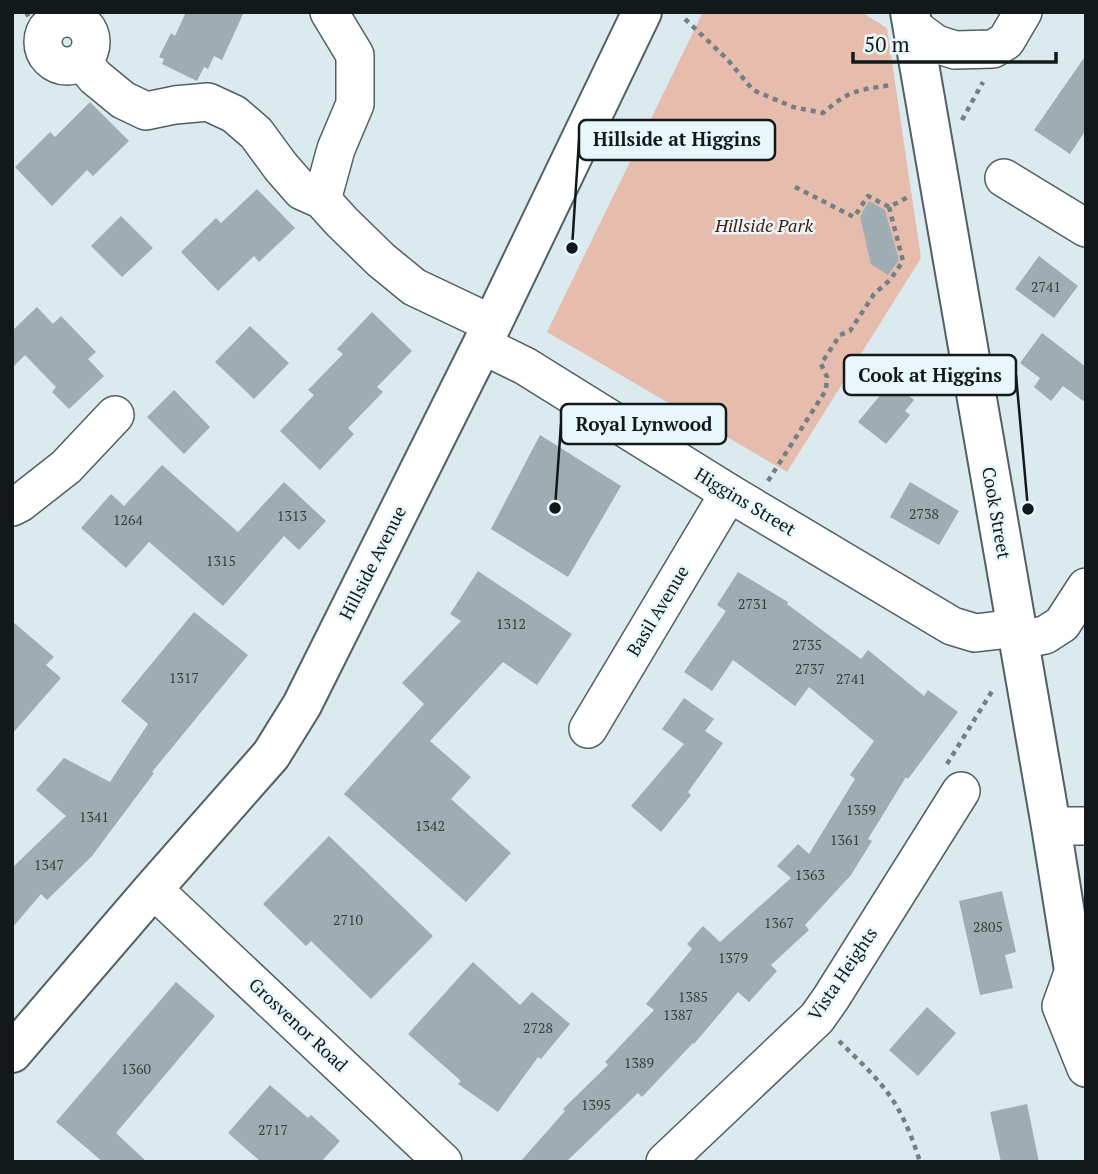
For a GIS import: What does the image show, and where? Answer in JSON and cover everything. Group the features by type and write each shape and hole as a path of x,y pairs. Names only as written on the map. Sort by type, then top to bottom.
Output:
{"main road":[{"name":"Hillside Avenue","path":"12,1052 271,755 302,705 487,335 642,12"},
{"name":"Cook Street","path":"912,20 1017,634 1068,826 1074,970 1086,1012"}],"street":[{"path":"323,200 336,149 355,104 355,55 330,12"},
{"path":"912,20 936,44 955,50 993,49 1015,26"},
{"name":"Higgins Street","path":"35,28 48,56 58,64 70,65 82,61 95,77 123,100 146,111 208,102 234,114 256,133 302,191 323,200 380,260 414,287 487,335 525,366 741,500 952,626 975,633 1017,634"},
{"path":"1004,178 1086,228"},
{"path":"12,507 66,467 115,415"},
{"name":"Basil Avenue","path":"588,729 741,500"},
{"path":"1017,634 1045,635 1062,624 1086,587"},
{"name":"Vista Heights","path":"665,1162 817,1018 831,998 952,780"},
{"name":"Grosvenor Road","path":"153,889 443,1162"},
{"path":"1074,970 1061,1006 1086,1069"}],"path":[{"path":"685,19 727,59 753,90 793,107 824,113 839,99 852,92 892,85"},
{"path":"936,166 1015,26"},
{"path":"741,500 826,390 827,377 821,364 840,335 850,331 874,294 890,280 903,261 889,207 868,196 854,217 796,187"},
{"path":"889,207 911,196"},
{"path":"952,780 995,686"},
{"path":"817,1018 872,1073 896,1105 911,1135 920,1162"}],"green space":[{"name":"Hillside Park","path":"703,12 861,12 887,28 921,258 787,472 547,332"}],"building":[{"path":"186,12 244,12 222,60 214,56 208,69 204,67 197,81 162,64 164,59 159,57 171,33 175,36"},
{"path":"1086,55 1086,130 1070,154 1034,130"},
{"path":"90,102 129,141 93,176 87,170 52,206 15,167 50,132 55,137"},
{"path":"257,189 295,228 259,262 254,256 218,291 181,252 216,218 221,223"},
{"path":"869,201 885,210 899,260 888,275 871,264 860,217"},
{"path":"121,216 153,248 122,277 91,246"},
{"path":"1039,256 1078,286 1054,318 1015,289"},
{"path":"37,307 53,324 61,316 96,352 88,359 104,376 69,409 52,392 56,387 25,355 12,368 12,331"},
{"path":"372,312 412,351 377,387 383,392 348,428 354,434 320,470 280,431 314,395 308,390 343,354 337,349"},
{"path":"250,326 289,363 254,399 215,362"},
{"path":"1042,333 1086,367 1086,403 1063,386 1051,401 1034,387 1040,378 1020,363"},
{"path":"892,381 914,400 905,411 910,415 886,444 858,422"},
{"path":"174,390 210,427 184,454 147,417"},
{"path":"540,435 621,486 568,577 491,529"},
{"path":"162,465 238,532 284,482 326,521 299,550 284,536 223,606 149,542 126,568 81,528 111,494 124,506"},
{"path":"910,482 959,511 939,545 890,517"},
{"path":"478,571 572,634 537,685 503,662 430,741 471,777 451,799 511,853 466,902 344,794 424,704 402,683 461,621 450,614"},
{"path":"738,572 788,602 787,604 861,659 868,650 924,696 928,690 958,712 908,779 906,777 868,839 872,841 851,875 805,925 809,930 771,965 777,971 749,1002 738,992 694,1044 642,1097 638,1093 566,1162 520,1162 565,1111 563,1109 608,1065 605,1062 654,1010 646,1004 692,949 687,944 703,926 720,942 791,878 777,866 798,844 809,854 855,779 850,775 874,741 809,687 795,706 733,660 712,691 684,672 726,611 717,605"},
{"path":"194,612 248,655 152,772 154,773 92,856 47,900 41,894 12,928 12,868 66,816 36,790 64,758 110,782 148,724 121,701"},
{"path":"12,621 54,657 46,665 61,678 12,734"},
{"path":"684,698 714,719 705,731 723,743 688,792 691,795 661,832 631,806 684,744 662,729"},
{"path":"329,836 433,936 371,999 311,941 306,946 263,904"},
{"path":"1002,891 1016,952 1005,955 1013,988 980,995 959,901"},
{"path":"473,962 520,1005 532,992 570,1024 541,1059 538,1057 498,1112 458,1084 461,1081 408,1034"},
{"path":"176,982 215,1016 116,1133 147,1162 103,1162 56,1122"},
{"path":"927,1007 956,1033 918,1076 889,1050"},
{"path":"270,1085 308,1118 311,1115 340,1141 321,1162 261,1162 228,1133"},
{"path":"1027,1104 1039,1162 1001,1162 990,1112"}],"place":[{"name":"Hillside at Higgins","path":"572,248"},
{"name":"Royal Lynwood","path":"555,508"},
{"name":"Cook at Higgins","path":"1028,509"}]}
